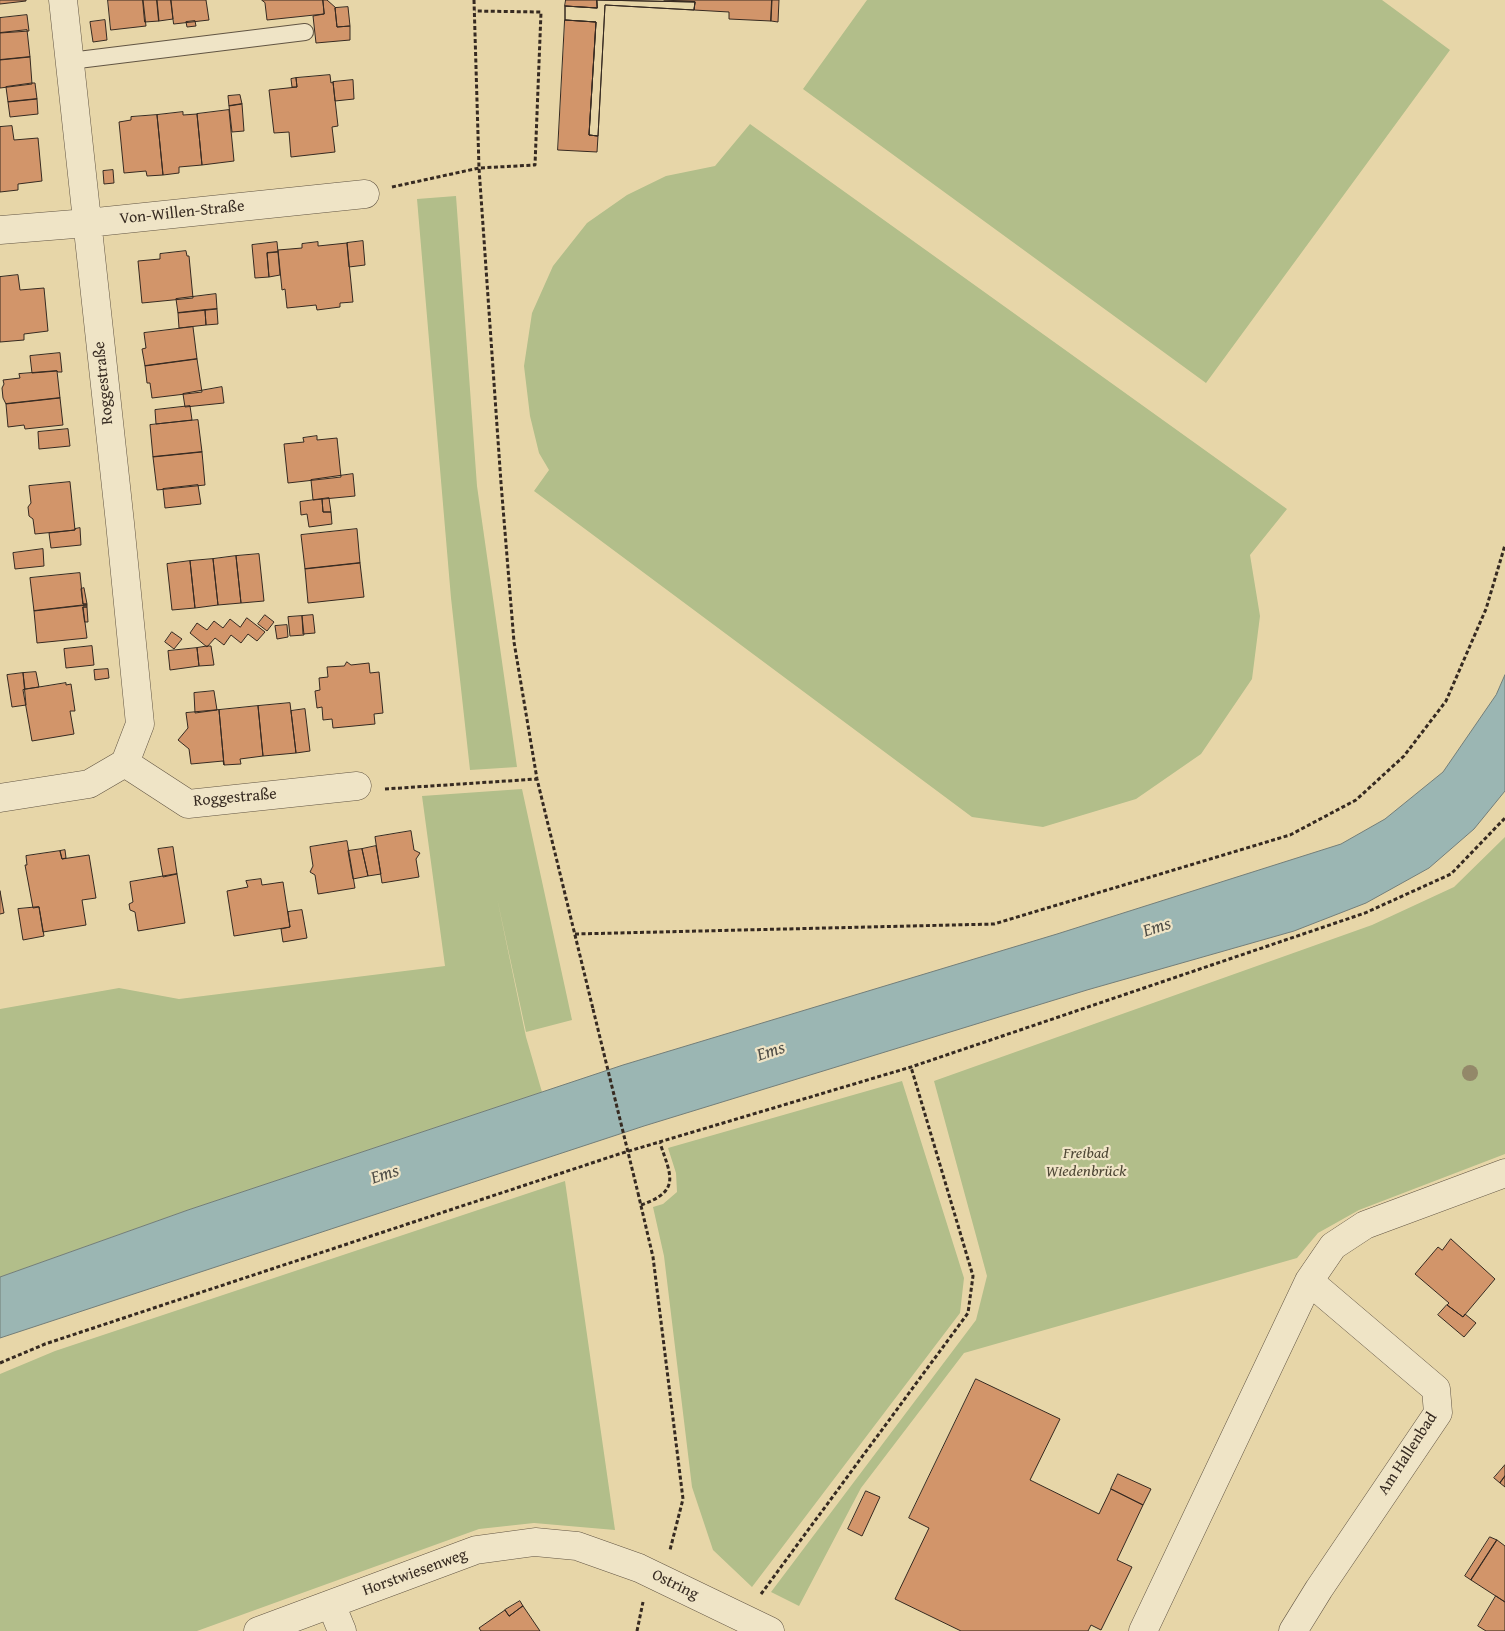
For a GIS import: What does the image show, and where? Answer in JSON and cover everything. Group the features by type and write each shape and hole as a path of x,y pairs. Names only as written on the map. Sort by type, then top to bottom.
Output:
{"street":[{"name":"Roggestraße","path":"63,0 140,724 125,763 188,804 357,786"},
{"name":"Von-Willen-Straße","path":"0,230 87,223 365,194"},
{"path":"0,798 89,784 125,763"},
{"path":"1143,1631 1308,1281 1333,1246 1365,1225 1505,1174"},
{"name":"Am Hallenbad","path":"1293,1631 1335,1565 1438,1413 1436,1389 1308,1281"},
{"name":"Horstwiesenweg","path":"258,1631 476,1550 535,1542 578,1546"},
{"name":"Ostring","path":"578,1546 656,1576 770,1631"},
{"path":"331,1604 342,1631"}],"lane":[{"path":"70,62 305,32"}],"path":[{"path":"474,0 479,168 500,483 514,642 537,779 653,1256 683,1499 668,1556 656,1576"},
{"path":"365,194 479,168 535,165 541,12 474,11"},
{"path":"575,934 994,924 1290,835 1356,800 1404,756 1446,701 1486,609 1505,544"},
{"path":"419,786 537,779"},
{"path":"0,1364 45,1344 591,1164 911,1067 1365,914 1451,874 1505,818"},
{"path":"743,1618 968,1313 973,1276 911,1067"},
{"path":"641,1205 658,1199 670,1182 660,1142"},
{"path":"637,1631 642,1605"}],"green space":[{"path":"867,0 1382,0 1450,50 1206,383 803,89"},
{"path":"750,124 1287,509 1250,555 1260,616 1252,679 1201,754 1136,799 1043,827 972,817 534,491 549,470 539,453 530,416 524,366 532,313 553,266 587,223 627,195 666,176 715,166"},
{"path":"456,196 477,486 517,767 470,770 451,598 417,199"},
{"path":"522,789 572,1020 526,1032 497,898 526,1037 542,1092 188,1210 0,1277 0,1009 119,988 179,999 445,966 422,796"},
{"name":"Freibad Wiedenbrück","path":"1505,837 1505,1154 1359,1210 1318,1233 1297,1258 964,1353 861,1488 799,1606 771,1592 976,1320 987,1276 934,1081 1372,925 1454,887"},
{"path":"902,1081 964,1278 960,1313 752,1587 713,1550 692,1487 664,1256 653,1207 663,1204 677,1192 676,1173 668,1148"},
{"path":"565,1181 615,1530 534,1523 479,1529 197,1631 0,1631 0,1374 55,1351"}],"water":[{"name":"Ems","path":"1505,675 1505,791 1474,829 1429,868 1366,903 1294,931 1087,990 644,1126 0,1338 0,1277 188,1210 623,1065 1057,934 1341,844 1385,819 1443,772 1496,695"}],"building":[{"path":"0,0 26,0 26,1 0,4"},
{"path":"108,0 143,0 146,26 111,30"},
{"path":"143,0 157,0 159,21 145,22"},
{"path":"157,0 171,0 173,19 159,21"},
{"path":"171,0 206,0 209,20 174,24"},
{"path":"262,0 323,0 324,14 267,20 265,3"},
{"path":"323,0 327,0 336,8 337,27 350,26 350,40 316,43 313,16 324,14"},
{"path":"566,0 597,0 597,8 565,6"},
{"path":"597,0 695,2 694,10 605,5 598,136 589,135 596,22 565,20 565,6 597,8"},
{"path":"597,0 695,2 694,10 605,5 598,136 589,135 596,22 565,20 565,6 597,8"},
{"path":"664,0 772,0 771,21 729,19 729,12 694,10 695,2"},
{"path":"772,0 779,0 778,22 771,21"},
{"path":"348,7 350,26 337,27 335,8"},
{"path":"27,15 29,31 0,33 0,18"},
{"path":"105,20 107,40 93,42 90,22"},
{"path":"565,20 596,22 589,135 598,136 597,152 558,150"},
{"path":"195,21 196,26 187,27 186,22"},
{"path":"27,30 30,57 0,60 0,33"},
{"path":"30,57 32,84 0,88 0,60"},
{"path":"330,75 331,83 333,82 338,126 332,127 335,152 291,157 289,132 274,133 269,90 297,87 296,78"},
{"path":"296,78 297,87 292,87 291,79"},
{"path":"353,80 354,99 335,101 333,82"},
{"path":"35,83 37,99 8,102 6,87"},
{"path":"240,95 242,104 229,106 228,96"},
{"path":"37,99 38,114 10,117 8,102"},
{"path":"242,104 244,131 232,132 229,106"},
{"path":"229,110 234,161 202,165 197,114"},
{"path":"183,112 183,115 197,114 202,165 179,167 179,173 163,175 157,115"},
{"path":"157,115 163,175 147,176 146,171 124,173 119,122 131,120 131,117"},
{"path":"12,126 14,140 38,138 42,181 18,184 18,190 0,192 0,127"},
{"path":"113,170 114,183 104,184 103,171"},
{"path":"363,241 365,265 349,267 347,243"},
{"path":"277,242 278,252 267,253 269,277 255,278 252,245"},
{"path":"318,242 318,246 347,243 353,302 340,303 340,307 317,310 316,305 287,308 285,289 282,290 278,250 302,248 302,244"},
{"path":"186,251 187,256 189,256 193,298 142,303 138,261 160,259 160,254"},
{"path":"278,252 280,275 269,277 267,253"},
{"path":"18,275 20,290 44,288 48,331 24,334 24,340 0,342 0,277"},
{"path":"216,294 217,309 178,313 176,299"},
{"path":"217,309 218,324 206,325 205,310"},
{"path":"205,310 206,325 179,328 178,313"},
{"path":"193,327 197,359 145,366 142,349 146,348 144,333"},
{"path":"60,353 62,372 32,373 30,356"},
{"path":"197,359 202,392 152,398 150,383 147,383 145,366"},
{"path":"57,371 60,398 6,404 3,398 3,380 20,378 19,374"},
{"path":"222,387 224,403 185,407 183,394"},
{"path":"60,398 63,425 25,429 24,425 8,427 6,404"},
{"path":"190,406 192,420 156,424 155,410"},
{"path":"198,420 202,452 153,457 150,425"},
{"path":"68,429 70,446 39,449 38,432"},
{"path":"317,436 317,440 337,438 341,477 288,483 284,444 304,442 303,438"},
{"path":"202,452 205,485 157,490 153,457"},
{"path":"353,474 355,496 313,500 311,480"},
{"path":"70,482 75,530 35,534 33,519 29,516 28,507 31,503 29,486"},
{"path":"198,485 201,504 165,508 163,489"},
{"path":"329,498 331,512 323,512 322,499"},
{"path":"322,499 323,512 331,512 332,524 309,527 307,514 301,515 300,502"},
{"path":"80,528 81,545 51,548 49,533"},
{"path":"357,529 360,563 305,569 301,535"},
{"path":"43,549 44,566 15,569 13,553"},
{"path":"259,554 264,601 241,603 236,556"},
{"path":"236,556 241,603 218,605 213,559"},
{"path":"213,559 218,605 195,608 190,561"},
{"path":"190,561 195,608 172,610 167,564"},
{"path":"360,563 364,597 308,603 305,569"},
{"path":"80,573 83,604 87,605 34,611 30,578"},
{"path":"84,588 87,604 83,604 81,589"},
{"path":"87,605 87,607 83,607 87,638 37,643 34,611"},
{"path":"83,607 87,607 88,622 85,622"},
{"path":"265,615 274,622 267,631 258,624"},
{"path":"313,615 315,633 303,634 302,616"},
{"path":"302,616 304,635 290,636 288,617"},
{"path":"247,618 265,632 257,641 248,634 241,643 231,635 224,645 215,638 207,647 190,633 197,623 207,630 214,621 223,628 230,619 240,627"},
{"path":"287,625 288,637 277,639 275,626"},
{"path":"172,632 182,639 174,649 165,642"},
{"path":"92,646 94,665 66,668 64,649"},
{"path":"211,646 214,665 199,666 197,648"},
{"path":"197,648 199,666 170,670 168,651"},
{"path":"347,662 351,665 369,663 370,673 379,672 383,713 374,714 375,724 333,728 332,719 323,720 322,707 317,708 315,691 320,690 319,678 328,677 327,667 344,666"},
{"path":"108,669 109,678 95,680 94,670"},
{"path":"36,672 39,687 25,689 23,673"},
{"path":"23,673 26,705 12,707 7,675"},
{"path":"66,683 66,685 71,684 75,711 70,711 74,734 32,741 23,690"},
{"path":"214,691 217,710 195,713 194,693"},
{"path":"290,703 296,753 263,756 258,706"},
{"path":"258,706 263,756 240,759 241,764 224,765 219,710"},
{"path":"305,709 310,751 296,753 291,711"},
{"path":"219,710 224,765 223,761 191,764 189,749 178,740 188,728 186,713"},
{"path":"411,831 414,850 420,853 416,859 419,877 382,883 375,837"},
{"path":"347,841 355,888 318,894 315,875 310,872 313,866 310,847"},
{"path":"376,846 381,874 368,876 362,849"},
{"path":"173,847 177,874 163,877 158,849"},
{"path":"362,849 368,876 353,879 348,851"},
{"path":"65,850 66,858 62,859 60,851"},
{"path":"60,851 62,859 89,855 96,898 82,900 86,925 43,932 39,907 33,908 25,865 27,865 26,856"},
{"path":"177,874 185,923 138,931 135,912 130,910 129,904 133,902 130,882"},
{"path":"261,879 262,885 283,882 290,927 234,936 227,891 248,887 246,881"},
{"path":"0,891 4,913 0,914"},
{"path":"39,907 44,936 23,940 18,909"},
{"path":"302,910 307,938 283,942 281,929 290,927 288,912"},
{"path":"1451,1239 1495,1279 1463,1317 1447,1305 1449,1303 1415,1274 1438,1247 1442,1250"},
{"path":"1447,1305 1463,1317 1465,1314 1476,1323 1464,1337 1438,1315"},
{"path":"976,1379 1060,1419 1030,1480 1099,1514 1111,1489 1143,1505 1117,1560 1132,1567 1101,1630 1091,1625 1088,1631 961,1631 895,1599 929,1528 909,1518"},
{"path":"1505,1465 1505,1476 1500,1483 1494,1478"},
{"path":"1118,1474 1151,1489 1143,1505 1111,1489"},
{"path":"1505,1476 1505,1487 1500,1483"},
{"path":"866,1491 880,1497 862,1536 848,1529"},
{"path":"1490,1537 1497,1540 1471,1580 1465,1576"},
{"path":"1497,1540 1505,1546 1505,1602 1471,1580"},
{"path":"1496,1596 1505,1602 1505,1631 1486,1631 1478,1626"},
{"path":"520,1601 523,1606 509,1616 505,1610"},
{"path":"523,1606 540,1631 481,1631 479,1628 505,1610 509,1616"}]}
